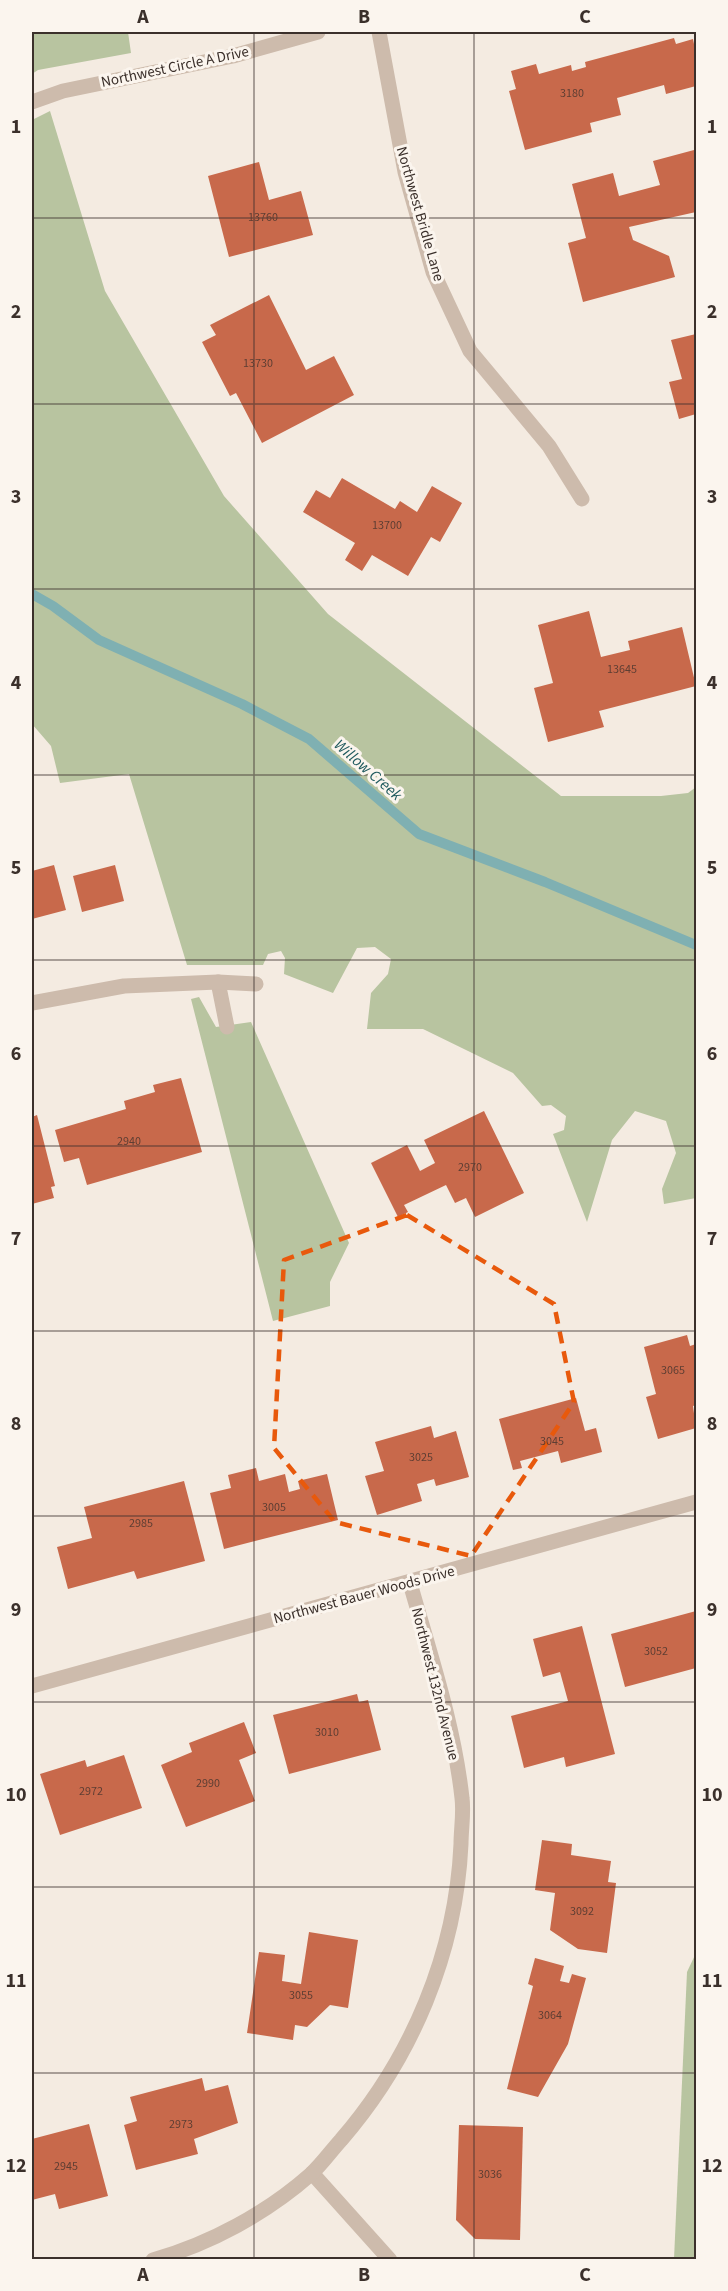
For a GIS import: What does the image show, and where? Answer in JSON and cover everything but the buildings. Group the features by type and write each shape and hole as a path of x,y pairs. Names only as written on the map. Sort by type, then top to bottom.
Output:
{"street":[{"name":"Northwest Circle A Drive","path":"32,102 63,91 233,56 318,32"},
{"name":"Northwest Bridle Lane","path":"378,32 405,172 433,272 470,351 549,446 582,499"},
{"path":"218,982 227,1027"},
{"path":"32,1003 124,986 218,982 256,984"},
{"name":"Northwest Bauer Woods Drive","path":"32,1686 696,1502"},
{"name":"Northwest 132nd Avenue","path":"153,2259 216,2237 274,2202 312,2173 352,2126 383,2084 412,2034 439,1965 459,1888 463,1800 444,1706 410,1583"},
{"path":"312,2173 390,2259"}],"highlighted area":[{"path":"407,1215 554,1304 574,1402 471,1556 335,1522 274,1448 284,1260"}],"green space":[{"path":"32,32 128,32 131,53 38,70 32,74"},
{"path":"50,111 105,291 224,496 328,614 561,796 661,796 688,793 696,787 696,1198 664,1204 662,1189 676,1153 666,1121 635,1111 612,1140 587,1222 553,1134 564,1130 566,1116 551,1105 542,1106 513,1073 423,1029 367,1029 371,993 388,974 391,959 375,947 357,948 333,993 284,974 285,958 281,951 268,954 263,965 187,965 129,774 60,783 51,746 32,724 32,120"},
{"path":"199,997 216,1027 251,1022 349,1243 330,1282 330,1306 273,1321 191,999"},
{"path":"696,1953 696,2259 674,2259 687,1972"}],"waterway":[{"name":"Willow Creek","path":"32,594 53,606 99,640 242,704 309,739 419,834 545,882 696,945"}]}
